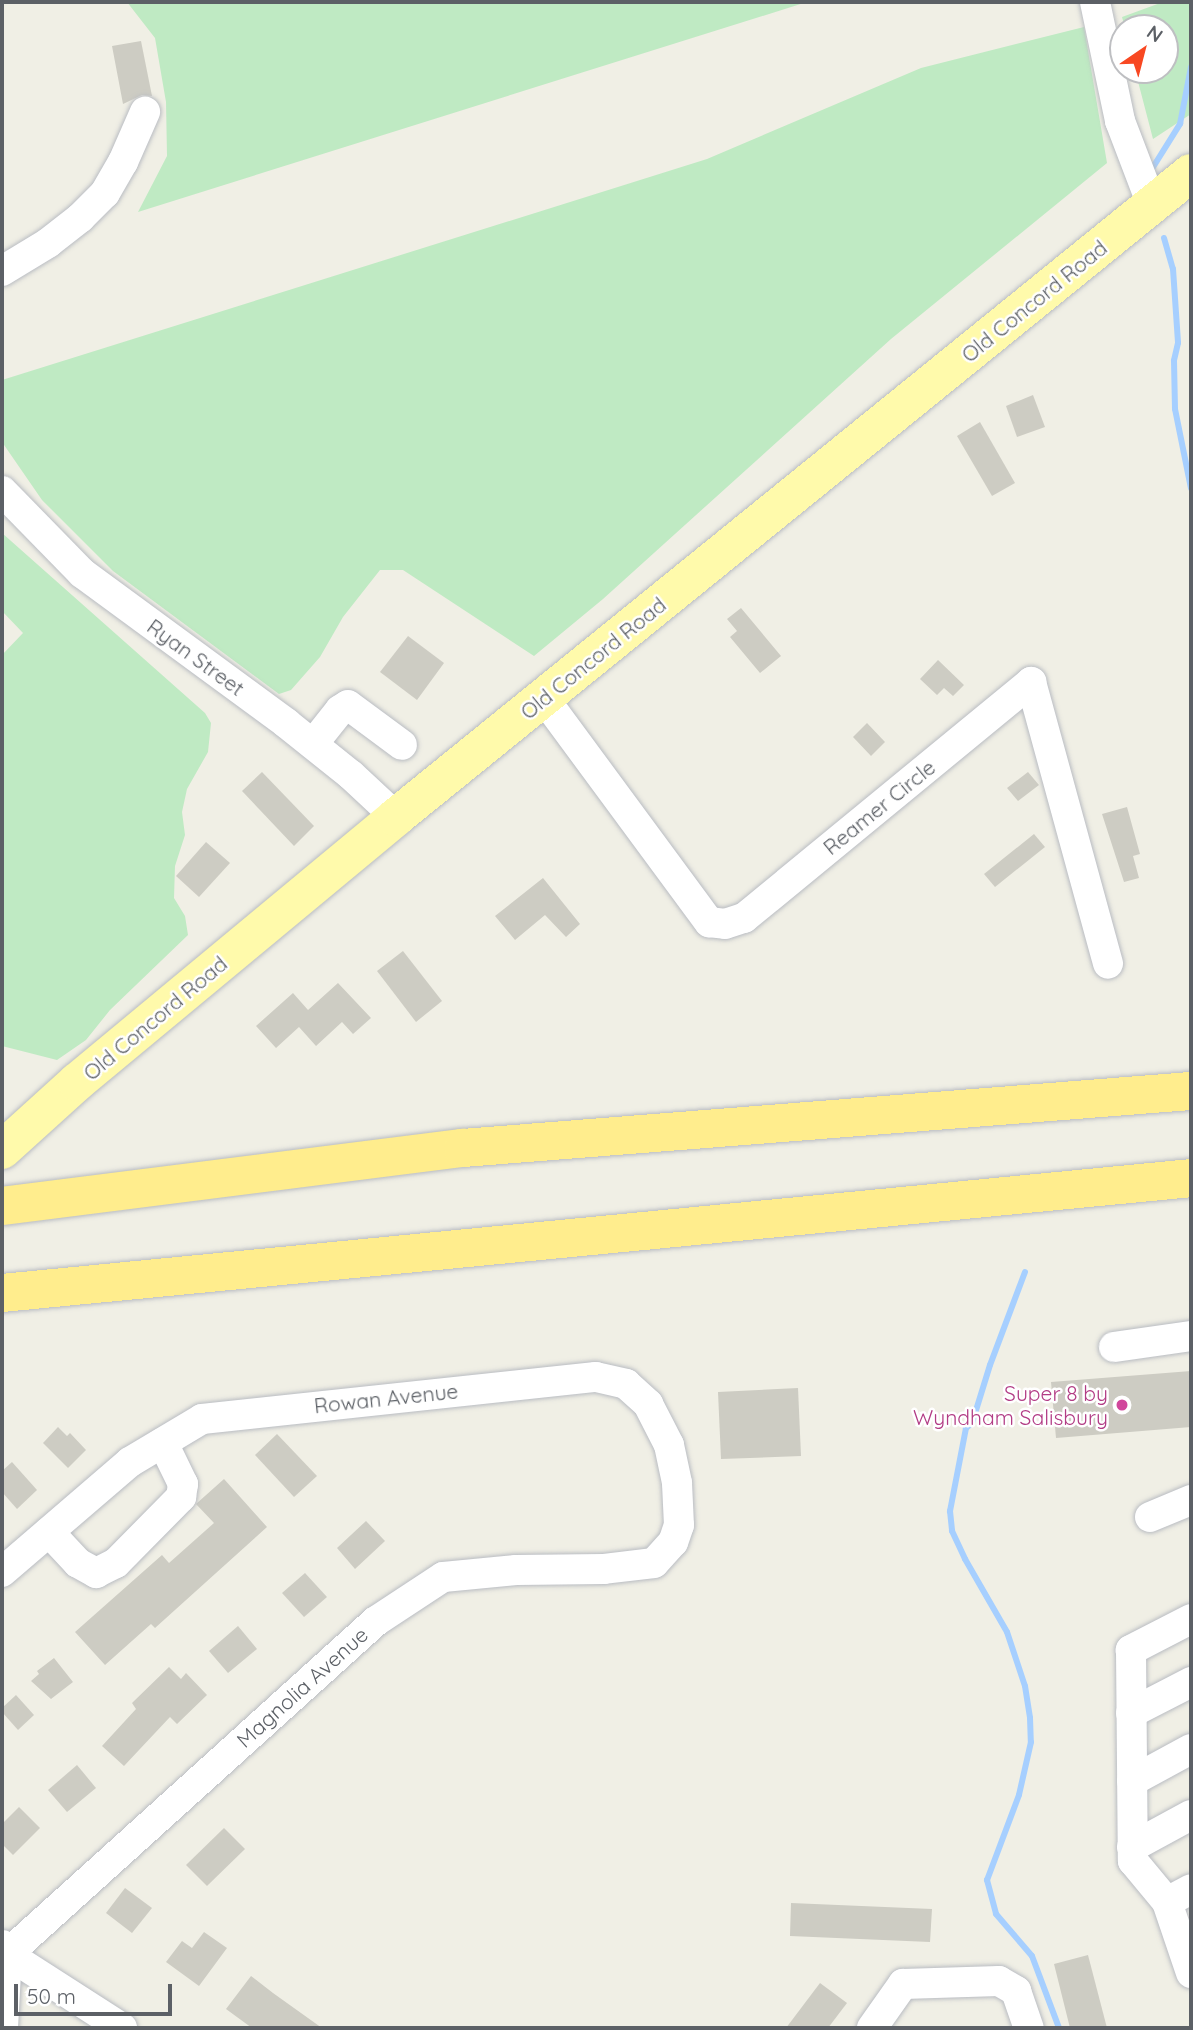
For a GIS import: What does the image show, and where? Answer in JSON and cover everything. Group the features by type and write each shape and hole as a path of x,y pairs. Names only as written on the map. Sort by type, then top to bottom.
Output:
{"highway":[{"path":"2,1206 463,1148 1191,1091"},
{"path":"2,1293 120,1279 1191,1178"}],"main road":[{"name":"Old Concord Road","path":"2,1150 77,1082 396,817 1191,173"}],"street":[{"path":"1095,2 1120,121 1152,205"},
{"path":"2,271 59,234 105,193 123,162 145,112"},
{"name":"Ryan Street","path":"2,492 82,573 313,744 396,817"},
{"name":"Reamer Circle","path":"543,697 709,922 724,924 744,918 1031,682 1108,964"},
{"path":"313,744 340,710 348,705 402,746"},
{"path":"1114,1347 1191,1336"},
{"name":"Rowan Avenue","path":"2,1572 130,1462 202,1419 596,1377 626,1384 648,1404 669,1445 677,1483 679,1525 673,1542 659,1558"},
{"path":"49,1532 78,1563 96,1573 116,1563 181,1497 183,1484 163,1443"},
{"path":"1150,1517 1191,1500"},
{"name":"Magnolia Avenue","path":"4,1950 376,1621 443,1577 516,1570 604,1569 654,1563 659,1558"},
{"path":"1191,1619 1131,1650 1132,1861 1179,1895 1191,1973"},
{"path":"1131,1713 1191,1682"},
{"path":"1132,1782 1191,1749"},
{"path":"1132,1847 1191,1815"},
{"path":"3,2028 4,1950"},
{"path":"4,1950 122,2028"},
{"path":"872,2028 903,1984 999,1981 1016,1991 1029,2028"}],"green space":[{"path":"127,2 807,2 138,212 167,156 166,102 155,38"},
{"path":"1163,2 1191,2 1191,114 1153,139 1139,84 1179,84 1179,14 1130,14"},
{"path":"1084,27 1107,163 891,339 603,599 534,656 403,570 380,570 343,617 320,657 291,690 279,694 113,571 42,500 2,442 2,380 707,159 921,68"},
{"path":"2,533 205,713 211,723 208,752 187,789 182,812 185,835 175,866 174,898 185,916 188,935 110,1010 86,1040 57,1060 2,1046 2,655 23,633 2,611"}],"building":[{"path":"141,41 152,96 142,95 123,104 112,46"},
{"path":"1033,395 1045,427 1017,437 1006,406"},
{"path":"980,422 1015,483 992,496 957,436"},
{"path":"741,608 781,656 760,673 730,637 737,631 727,619"},
{"path":"408,636 444,663 417,700 380,672"},
{"path":"938,660 964,685 953,696 944,688 937,695 920,679"},
{"path":"867,723 885,742 871,756 853,737"},
{"path":"262,772 314,826 294,846 242,791"},
{"path":"1028,772 1039,785 1018,801 1007,788"},
{"path":"1127,807 1140,854 1133,856 1139,878 1124,882 1102,814"},
{"path":"1034,834 1045,847 995,887 984,874"},
{"path":"206,842 230,863 199,897 176,876"},
{"path":"543,878 580,924 566,937 545,915 515,940 495,916"},
{"path":"403,951 442,1001 416,1022 377,971"},
{"path":"338,983 371,1018 353,1034 342,1022 316,1046 299,1027 276,1048 256,1026 293,993 308,1010"},
{"name":"Super 8 by Wyndham Salisbury","path":"1191,1371 1191,1427 1056,1438 1051,1382"},
{"path":"798,1388 801,1456 721,1459 718,1392"},
{"path":"58,1427 67,1436 70,1433 86,1450 68,1468 43,1443"},
{"path":"277,1434 317,1476 294,1497 255,1455"},
{"path":"12,1462 37,1490 17,1509 2,1492 2,1471"},
{"path":"224,1479 267,1527 155,1628 151,1624 105,1665 75,1632 162,1555 169,1563 214,1523 196,1504"},
{"path":"366,1521 385,1541 355,1569 337,1548"},
{"path":"305,1573 327,1597 304,1617 282,1593"},
{"path":"238,1626 257,1649 228,1673 209,1651"},
{"path":"54,1658 73,1682 51,1699 31,1681 39,1674 37,1671"},
{"path":"169,1667 181,1679 186,1673 207,1695 177,1724 170,1717 124,1766 102,1746 136,1709 132,1703"},
{"path":"16,1695 34,1715 18,1730 2,1712 2,1708"},
{"path":"77,1765 96,1788 67,1812 48,1790"},
{"path":"19,1807 40,1828 13,1855 2,1844 2,1824"},
{"path":"224,1828 245,1849 207,1886 186,1865"},
{"path":"125,1888 152,1908 132,1933 106,1913"},
{"path":"791,1903 932,1909 930,1942 790,1936"},
{"path":"204,1932 227,1948 199,1986 166,1962 182,1941 192,1948"},
{"path":"1088,1955 1107,2028 1070,2028 1054,1964"},
{"path":"251,1976 322,2028 252,2028 226,2009"},
{"path":"820,1983 847,2003 828,2028 786,2028"}],"waterway":[{"path":"1150,172 1180,124 1191,67"},
{"path":"1164,238 1173,269 1178,343 1174,361 1175,409 1191,488"},
{"path":"1025,1272 990,1365 972,1423 966,1428 950,1511 952,1531 965,1559 1007,1632 1025,1686 1030,1718 1031,1742 1019,1795 987,1880 996,1914 1032,1956 1059,2028"}],"place":[{"name":"Super 8 by Wyndham Salisbury","path":"1122,1405"}]}
